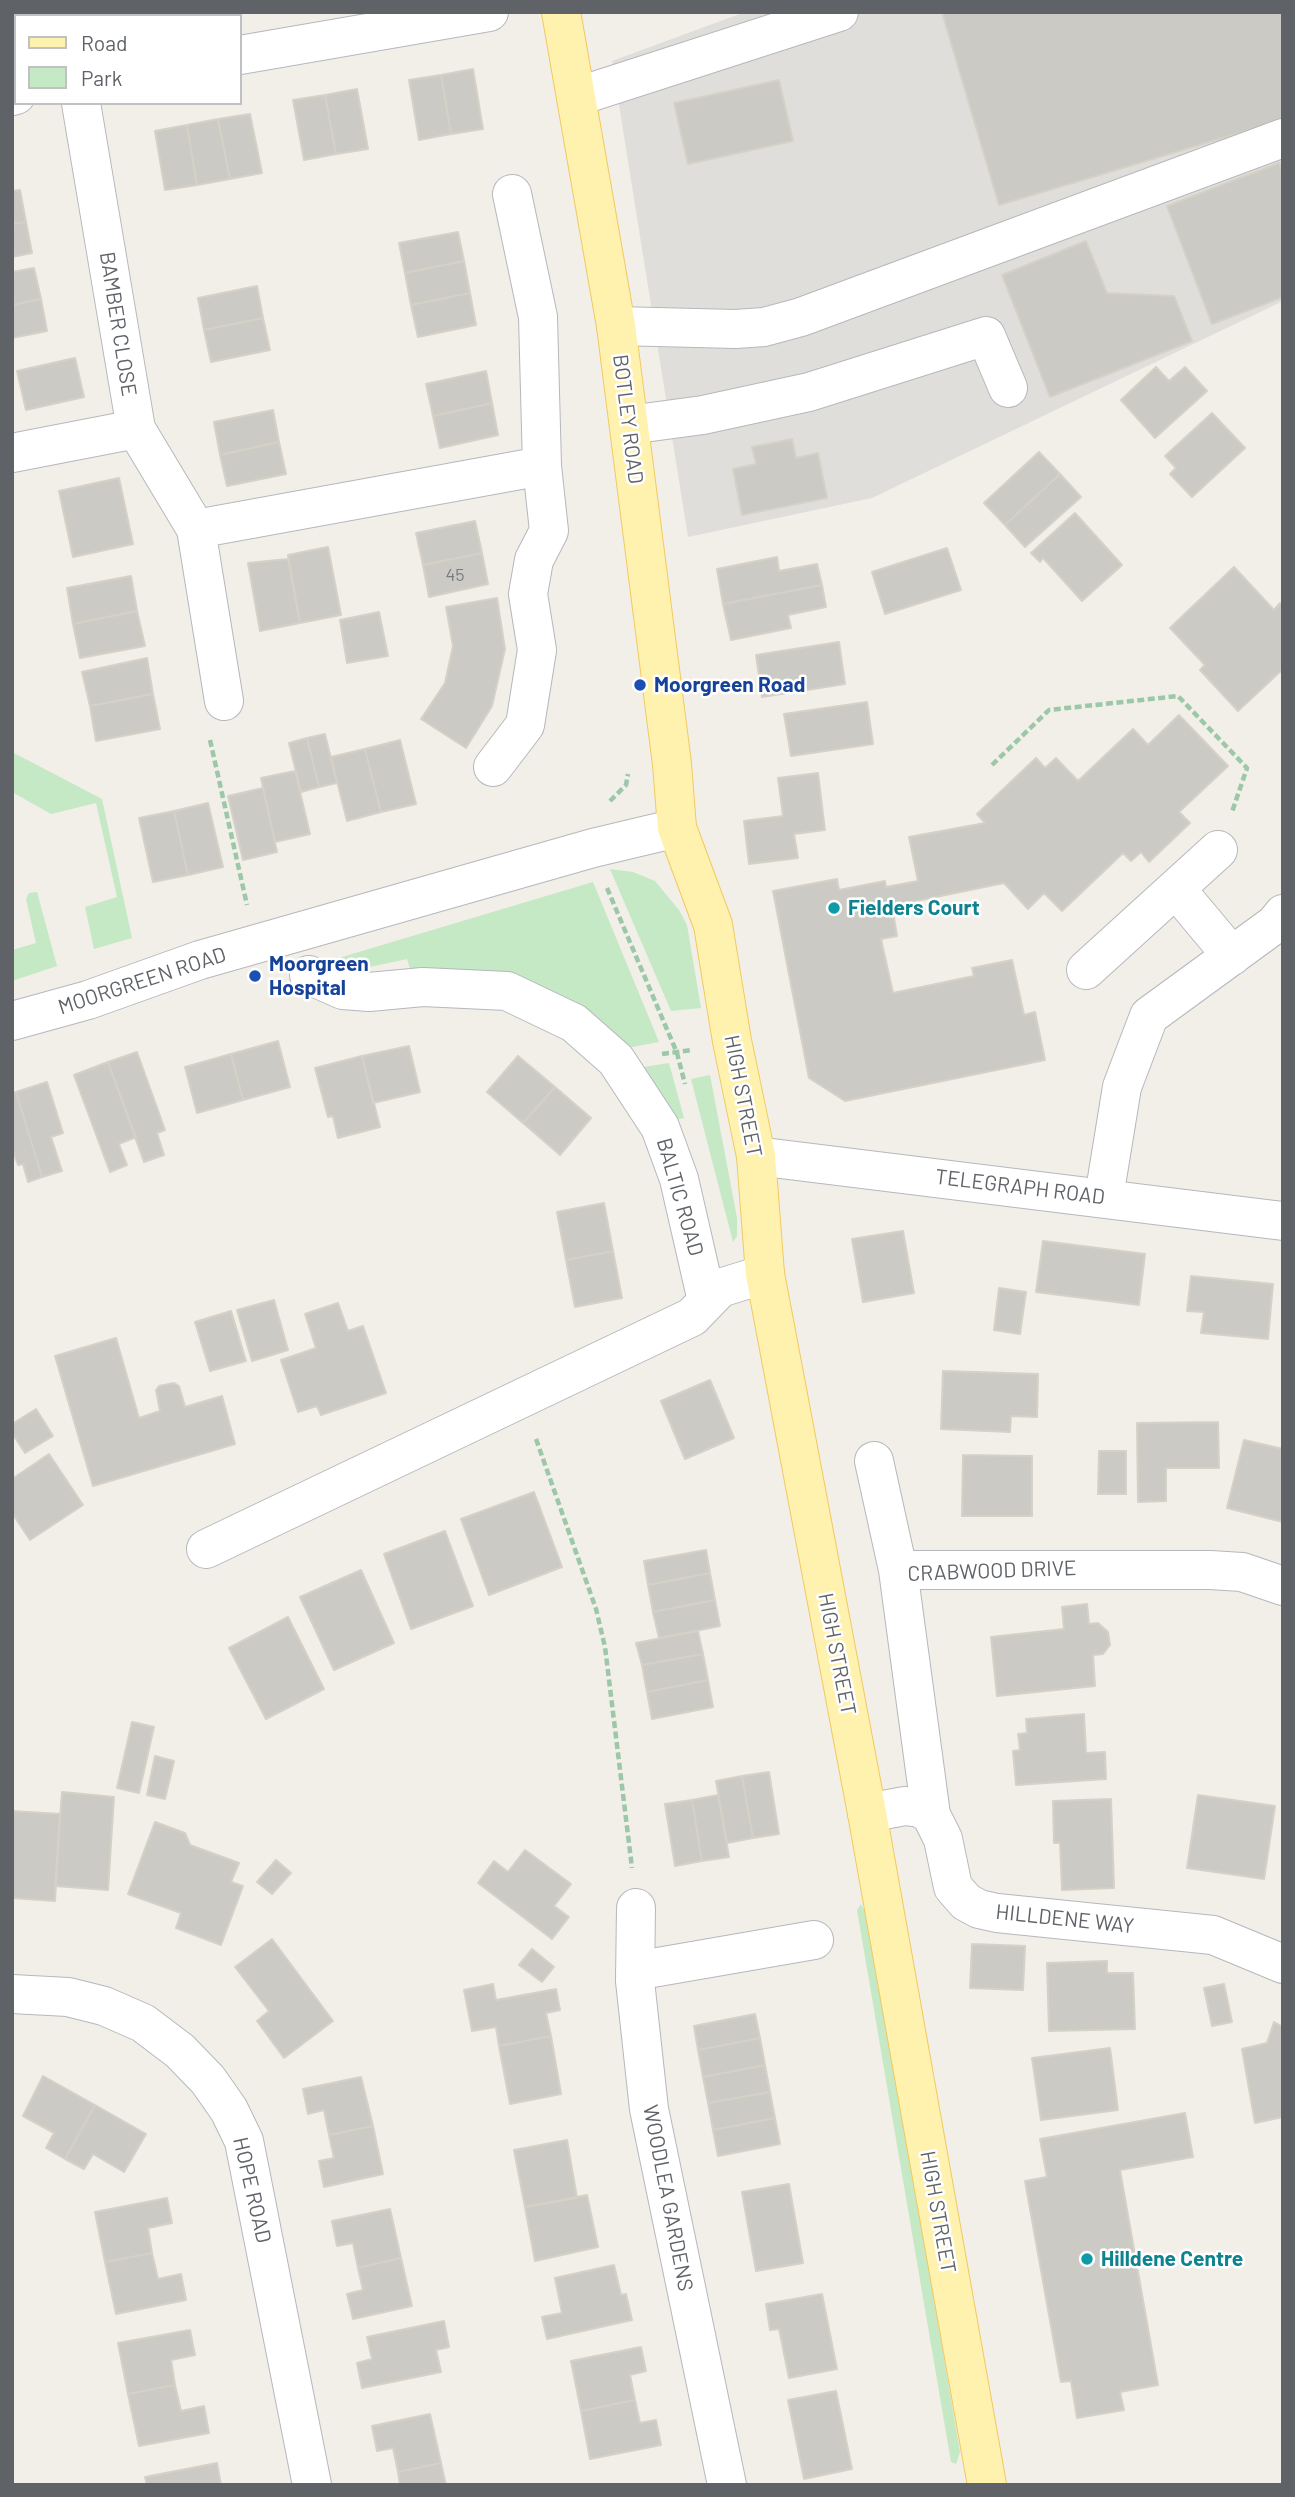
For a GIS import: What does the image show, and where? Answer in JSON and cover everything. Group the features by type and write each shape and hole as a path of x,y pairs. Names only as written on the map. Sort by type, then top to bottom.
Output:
{"main road":[{"name":"BOTLEY ROAD","path":"561,12 615,326 672,764 677,828"},
{"name":"HIGH STREET","path":"677,828 713,925 732,1041 757,1156 765,1274 867,1813 987,2485"}],"street":[{"path":"242,55 489,12"},
{"path":"576,97 839,12"},
{"name":"BAMBER CLOSE","path":"81,105 136,429 196,529 224,701"},
{"path":"615,326 736,329 764,327 789,320 1283,138"},
{"path":"493,766 525,725 537,650 528,594 534,560 549,531 542,466 538,317 512,194"},
{"path":"629,425 703,415 809,392 986,336 1008,387"},
{"path":"12,453 136,429"},
{"path":"196,529 542,466"},
{"name":"MOORGREEN ROAD","path":"12,1021 88,1000 200,960 593,848 677,828"},
{"path":"1086,970 1219,850"},
{"path":"1176,889 1232,956"},
{"path":"1104,1197 1122,1087 1149,1016 1275,925 1283,914"},
{"name":"BALTIC ROAD","path":"309,975 343,990 369,992 423,987 507,991 574,1023 617,1060 660,1127 671,1152 708,1301"},
{"name":"TELEGRAPH ROAD","path":"757,1156 1283,1221"},
{"path":"206,1549 692,1317 720,1288 765,1274"},
{"path":"874,1461 898,1570"},
{"name":"CRABWOOD DRIVE","path":"931,1815 898,1570 1210,1570 1242,1572 1283,1586"},
{"path":"867,1813 905,1806 920,1808 931,1815"},
{"name":"HILLDENE WAY","path":"931,1815 941,1831 953,1887 966,1902 979,1909 1213,1935 1283,1964"},
{"name":"WOODLEA GARDENS","path":"636,1908 632,2111 727,2485"},
{"path":"635,1971 814,1940"},
{"name":"HOPE ROAD","path":"12,1994 68,1997 104,2006 143,2023 208,2080 229,2110 244,2141 312,2485"}],"path":[{"path":"992,765 1049,709 1178,696 1247,768 1219,850"},
{"path":"224,701 208,729 249,914"},
{"path":"617,1060 677,1053 732,1041"},
{"path":"521,1398 584,1574 605,1647 636,1908"}],"shaded area":[{"path":"745,12 1283,12 1283,301 872,498 688,537 612,61"}],"green space":[{"path":"12,752 102,799 132,938 94,949 85,907 117,897 96,803 51,814 12,792"},
{"path":"610,869 633,872 655,881 679,910 687,925 701,1008 671,1011"},
{"path":"593,882 659,1042 621,1049 413,979 407,959 365,968 367,980 322,963"},
{"path":"37,892 57,966 12,981 12,950 36,943 26,899 29,893"},
{"path":"669,1063 684,1118 675,1120 637,1068"},
{"path":"710,1075 737,1218 737,1236 733,1242 691,1079"},
{"path":"861,1904 870,1922 960,2452 956,2464 951,2462 857,1910"}],"building":[{"path":"113,12 184,12 174,14"},
{"path":"942,12 1283,12 1283,120 999,205"},
{"path":"473,69 483,129 451,134 441,75"},
{"path":"441,75 451,134 419,140 409,80"},
{"path":"779,80 793,141 688,164 674,103"},
{"path":"357,89 368,149 336,154 325,95"},
{"path":"325,95 336,154 304,160 293,100"},
{"path":"250,114 262,173 230,179 218,119"},
{"path":"218,119 230,179 197,185 187,125"},
{"path":"187,125 197,185 165,190 155,131"},
{"path":"1279,163 1283,172 1283,297 1212,324 1167,206"},
{"path":"20,190 26,222 12,224 12,191"},
{"path":"26,222 32,253 12,257 12,224"},
{"path":"458,232 464,261 405,273 399,243"},
{"path":"1086,241 1107,293 1174,296 1192,341 1050,397 1002,275"},
{"path":"464,261 470,293 411,305 405,273"},
{"path":"34,268 41,299 12,305 12,272"},
{"path":"257,286 263,318 204,330 198,298"},
{"path":"470,293 476,325 418,337 411,305"},
{"path":"41,299 47,331 12,338 12,305"},
{"path":"263,318 270,350 211,362 204,330"},
{"path":"75,358 84,397 26,410 17,371"},
{"path":"1156,367 1169,381 1185,367 1207,391 1155,438 1121,400"},
{"path":"486,371 492,403 433,416 426,384"},
{"path":"492,403 498,435 440,448 433,416"},
{"path":"273,410 279,442 220,455 214,422"},
{"path":"1212,413 1245,448 1192,497 1170,474 1176,468 1165,456"},
{"path":"792,439 796,458 818,453 827,498 742,515 733,469 756,464 752,447"},
{"path":"279,442 286,474 227,486 220,455"},
{"path":"1039,452 1060,474 1005,525 984,503"},
{"path":"1060,474 1081,497 1025,547 1005,525"},
{"path":"119,478 133,544 73,557 59,491"},
{"path":"1075,513 1122,565 1082,601 1043,558 1040,562 1031,553"},
{"path":"475,521 482,553 423,565 416,533"},
{"path":"328,547 341,615 300,623 288,555"},
{"path":"947,548 961,590 885,614 872,572"},
{"path":"482,553 488,584 429,597 423,565"},
{"path":"777,557 779,571 817,564 822,585 723,604 717,569"},
{"path":"288,559 300,623 260,631 248,563"},
{"path":"1234,567 1274,610 1280,603 1283,606 1283,669 1238,711 1200,670 1205,665 1170,628"},
{"path":"131,576 137,611 73,624 67,588"},
{"path":"822,585 826,607 788,615 791,628 731,640 723,604"},
{"path":"497,598 505,649 492,706 466,748 421,719 445,683 453,646 446,607"},
{"path":"137,611 145,646 80,658 73,624"},
{"path":"379,612 388,656 347,663 340,620"},
{"path":"839,642 845,684 762,697 756,655"},
{"path":"147,658 153,694 90,706 82,672"},
{"path":"153,694 160,729 96,741 90,706"},
{"path":"867,702 873,744 791,756 784,714"},
{"name":"Fielders Court","path":"1179,715 1228,766 1179,812 1190,823 1149,862 1141,852 1131,861 1123,853 1062,911 1044,893 1028,909 1004,883 892,906 897,936 881,939 893,993 974,976 972,968 1012,960 1024,1015 1035,1012 1045,1060 845,1101 809,1078 773,891 837,879 839,890 885,881 886,887 918,881 909,837 985,823 977,814 1036,758 1045,768 1056,758 1078,781 1133,729 1148,745"},
{"path":"325,734 337,783 319,787 307,738"},
{"path":"307,738 319,787 301,792 289,743"},
{"path":"400,740 416,804 381,812 365,749"},
{"path":"365,749 381,812 347,821 331,757"},
{"path":"295,771 310,834 275,842 261,778"},
{"path":"818,773 825,830 794,834 798,858 749,864 744,821 783,816 778,778"},
{"path":"263,788 277,852 243,860 228,796"},
{"path":"208,803 223,867 188,875 174,811"},
{"path":"174,811 188,875 153,882 139,818"},
{"path":"278,1041 290,1087 243,1100 231,1054"},
{"path":"409,1046 420,1092 373,1103 362,1056"},
{"path":"137,1052 165,1130 157,1133 164,1155 144,1162 108,1062"},
{"path":"231,1054 243,1100 197,1113 185,1067"},
{"path":"362,1056 380,1127 338,1138 333,1116 328,1117 315,1068"},
{"path":"518,1056 555,1087 523,1123 487,1092"},
{"path":"108,1062 136,1137 119,1144 127,1165 110,1172 74,1075"},
{"path":"47,1082 63,1133 51,1137 62,1171 42,1177 16,1092"},
{"path":"555,1087 591,1118 560,1155 523,1123"},
{"path":"16,1092 42,1177 28,1182 23,1164 18,1165 12,1149 12,1093"},
{"path":"604,1203 613,1251 566,1260 557,1212"},
{"path":"903,1231 914,1293 863,1302 852,1239"},
{"path":"1043,1241 1145,1254 1139,1305 1036,1292"},
{"path":"613,1251 622,1298 575,1307 566,1260"},
{"path":"1191,1276 1273,1284 1268,1339 1201,1333 1204,1312 1187,1311"},
{"path":"999,1288 1026,1292 1020,1334 994,1330"},
{"path":"274,1300 288,1350 252,1361 237,1310"},
{"path":"338,1303 348,1331 363,1326 386,1393 321,1415 317,1406 298,1412 281,1360 316,1348 305,1314"},
{"path":"231,1311 246,1361 210,1371 195,1322"},
{"path":"116,1338 139,1418 160,1411 156,1390 159,1386 174,1383 179,1386 185,1407 222,1396 235,1444 93,1486 55,1356"},
{"path":"943,1371 1038,1374 1037,1417 1011,1416 1010,1432 941,1429"},
{"path":"710,1380 734,1438 685,1459 661,1401"},
{"path":"36,1409 53,1436 25,1453 12,1433 12,1424"},
{"path":"1218,1422 1219,1468 1166,1468 1166,1501 1138,1502 1137,1423"},
{"path":"1244,1440 1283,1449 1283,1522 1227,1508"},
{"path":"1099,1451 1126,1451 1126,1494 1098,1494"},
{"path":"49,1454 83,1505 30,1540 12,1513 12,1479"},
{"path":"963,1455 1032,1456 1032,1516 962,1516"},
{"path":"534,1492 562,1567 489,1595 461,1519"},
{"path":"445,1531 473,1606 411,1629 384,1554"},
{"path":"706,1550 710,1573 648,1585 644,1561"},
{"path":"361,1570 394,1643 334,1670 300,1597"},
{"path":"710,1573 715,1600 653,1612 648,1585"},
{"path":"715,1600 720,1626 659,1638 653,1612"},
{"path":"1087,1604 1089,1624 1098,1623 1108,1632 1110,1645 1103,1654 1093,1655 1095,1686 997,1696 991,1637 1064,1629 1062,1607"},
{"path":"288,1617 324,1689 266,1719 229,1648"},
{"path":"698,1631 703,1654 642,1665 636,1643"},
{"path":"703,1654 708,1680 647,1692 642,1665"},
{"path":"708,1680 713,1707 652,1719 647,1692"},
{"path":"1084,1714 1086,1753 1105,1752 1106,1779 1016,1785 1013,1751 1020,1750 1018,1734 1027,1733 1026,1719"},
{"path":"132,1722 154,1727 139,1793 117,1788"},
{"path":"155,1756 174,1761 165,1799 147,1795"},
{"path":"769,1772 779,1834 753,1838 742,1776"},
{"path":"742,1776 753,1838 727,1843 716,1781"},
{"path":"62,1792 114,1797 108,1890 55,1886"},
{"path":"718,1795 729,1857 702,1861 692,1800"},
{"path":"1198,1795 1275,1806 1264,1879 1187,1868"},
{"path":"1111,1799 1114,1888 1062,1890 1060,1843 1054,1843 1053,1801"},
{"path":"692,1800 702,1861 675,1866 665,1804"},
{"path":"12,1811 60,1814 55,1901 12,1898"},
{"path":"155,1822 185,1833 190,1845 239,1863 231,1882 243,1886 221,1945 176,1928 181,1913 128,1894"},
{"path":"525,1850 571,1884 554,1906 569,1917 552,1939 478,1883 494,1861 508,1872"},
{"path":"276,1860 291,1873 272,1894 257,1882"},
{"path":"272,1939 333,2021 284,2058 257,2021 269,2011 235,1967"},
{"path":"972,1944 1025,1946 1023,1990 970,1988"},
{"path":"532,1949 554,1967 542,1982 519,1965"},
{"path":"1107,1961 1107,1973 1133,1973 1135,2029 1049,2031 1047,1963"},
{"path":"493,1984 496,2000 556,1989 560,2010 546,2013 551,2036 499,2046 496,2027 472,2031 464,1990"},
{"path":"1224,1984 1232,2022 1212,2026 1204,1988"},
{"path":"755,2014 760,2038 698,2050 694,2026"},
{"path":"1274,2022 1283,2027 1283,2117 1255,2123 1242,2049 1267,2043"},
{"path":"551,2036 561,2094 510,2104 499,2046"},
{"path":"760,2038 765,2065 703,2077 698,2050"},
{"path":"1110,2048 1118,2110 1041,2120 1032,2058"},
{"path":"765,2065 770,2092 708,2103 703,2077"},
{"path":"43,2076 95,2105 65,2159 46,2148 54,2133 23,2116"},
{"path":"361,2077 373,2126 329,2135 324,2110 308,2114 303,2089"},
{"path":"770,2092 775,2118 713,2130 708,2103"},
{"path":"95,2105 146,2134 124,2172 93,2154 84,2169 65,2159"},
{"name":"Hilldene Centre","path":"1185,2113 1193,2157 1120,2170 1158,2385 1120,2392 1124,2410 1077,2418 1071,2381 1061,2382 1025,2181 1047,2177 1040,2139"},
{"path":"775,2118 780,2144 718,2156 713,2130"},
{"path":"373,2126 383,2174 324,2187 319,2161 334,2158 329,2135"},
{"path":"567,2140 577,2198 525,2207 514,2150"},
{"path":"789,2184 803,2263 756,2271 742,2192"},
{"path":"587,2195 598,2247 535,2261 525,2207"},
{"path":"167,2198 172,2223 148,2228 152,2253 105,2262 95,2212"},
{"path":"390,2209 401,2258 358,2268 353,2243 337,2246 332,2221"},
{"path":"152,2253 158,2279 181,2274 186,2300 116,2314 105,2262"},
{"path":"401,2258 412,2306 353,2319 347,2294 363,2290 358,2268"},
{"path":"614,2265 621,2295 626,2294 632,2320 547,2339 542,2317 562,2313 555,2278"},
{"path":"822,2294 837,2369 789,2378 779,2329 770,2330 766,2304"},
{"path":"444,2321 449,2347 436,2350 441,2372 362,2388 357,2363 372,2359 367,2337"},
{"path":"190,2330 195,2355 171,2360 175,2385 128,2394 118,2343"},
{"path":"641,2347 646,2371 630,2375 635,2400 581,2411 571,2361"},
{"path":"175,2385 181,2411 204,2406 209,2433 139,2446 128,2394"},
{"path":"836,2391 852,2469 804,2479 788,2400"},
{"path":"635,2400 640,2423 656,2420 661,2445 590,2459 581,2411"},
{"path":"430,2414 441,2463 398,2472 393,2448 377,2451 372,2426"},
{"path":"217,2463 221,2485 147,2485 145,2477"},
{"path":"441,2463 446,2485 400,2485 398,2472"}],"place":[{"name":"Moorgreen Road","path":"640,685"},
{"name":"Fielders Court","path":"834,908"},
{"name":"Moorgreen Hospital","path":"255,976"},
{"name":"Hilldene Centre","path":"1087,2259"}]}
